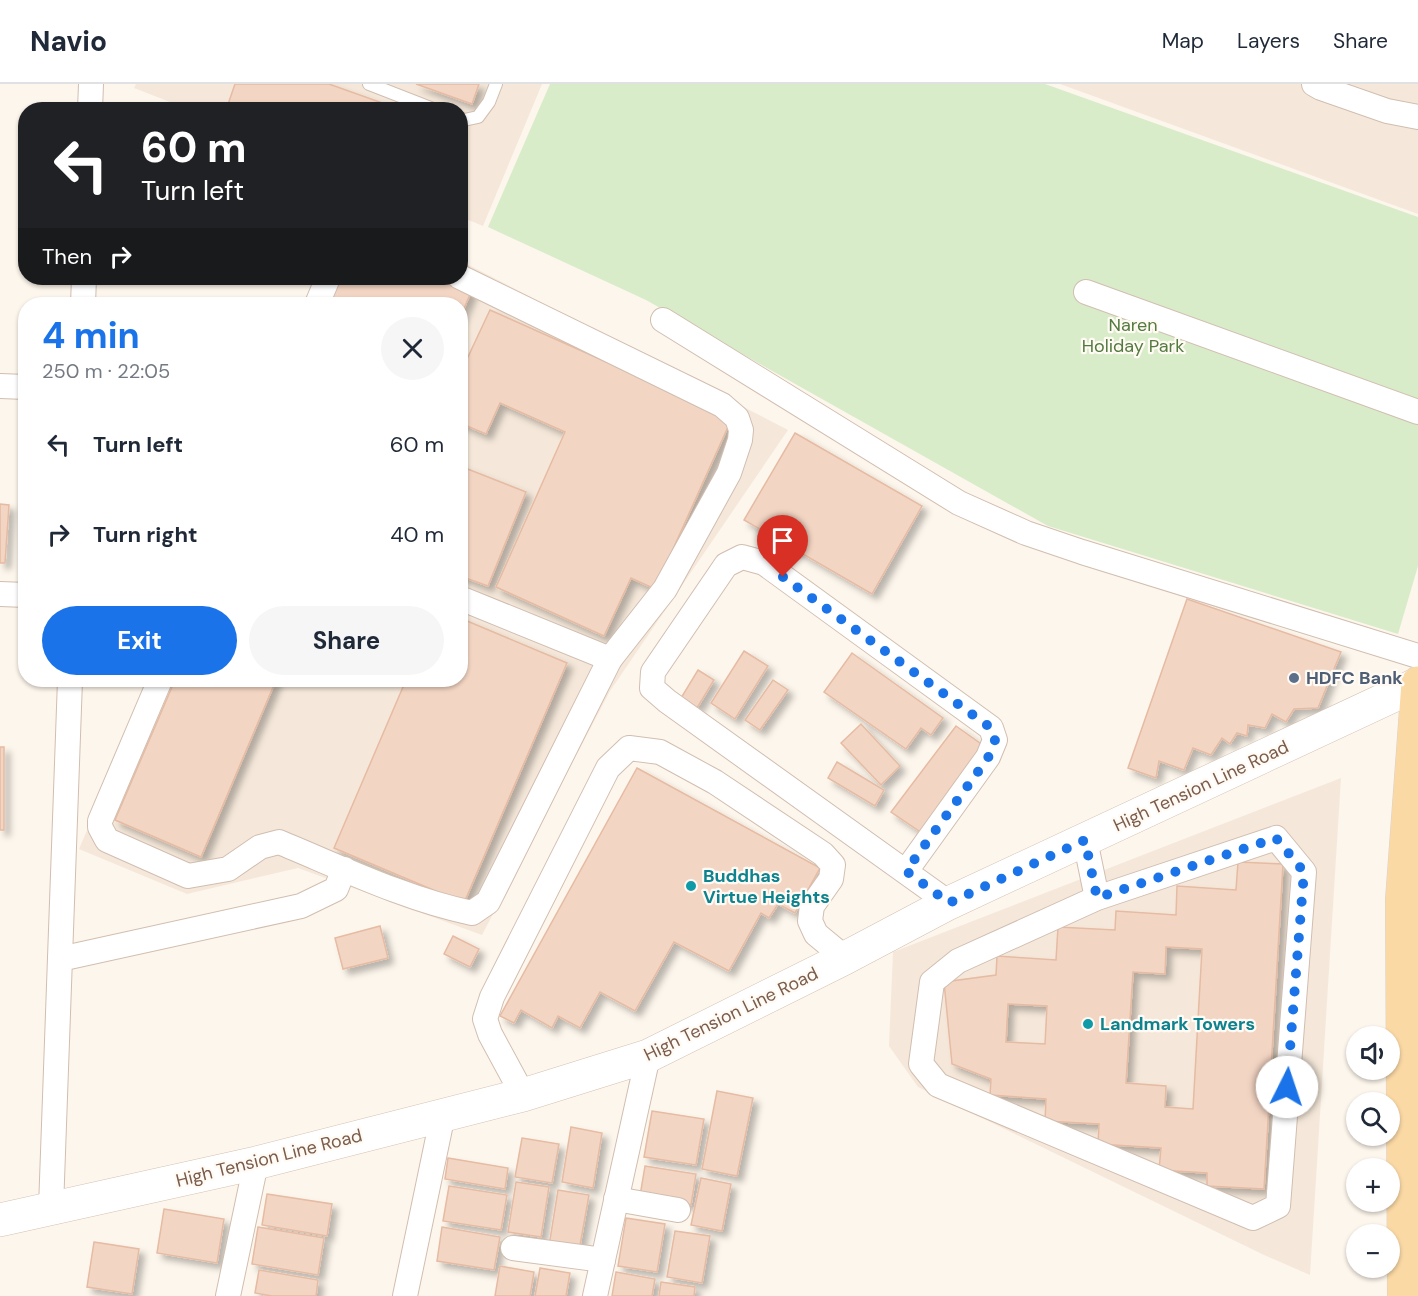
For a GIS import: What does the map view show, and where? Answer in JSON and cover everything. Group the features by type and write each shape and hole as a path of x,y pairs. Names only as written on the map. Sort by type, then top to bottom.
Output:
{"main road":[{"name":"High Tension Line Road","path":"0,1220 256,1162 523,1095 648,1056 845,958 949,903 1418,683"},
{"path":"1404,1296 1411,1217 1402,900 1418,683"}],"street":[{"path":"90,102 91,84"},
{"path":"1314,84 1387,111 1418,117"},
{"path":"157,687 100,821 100,827 107,840 188,876 228,869 260,847 279,842 410,895 453,909 472,913 488,902 609,659 665,589 729,473 741,430 737,418 722,405 468,281"},
{"path":"1086,292 1418,411"},
{"path":"663,320 959,503 1017,529 1082,552 1418,656"},
{"path":"0,386 18,387"},
{"path":"906,871 988,758 995,740 991,728 764,563 742,557 726,565 652,672 652,688 949,903"},
{"path":"0,594 18,595"},
{"path":"468,601 609,659"},
{"path":"51,1208 70,687"},
{"path":"523,1095 490,1034 485,1018 492,997 609,768 629,748 660,752 715,782 823,854 832,865 831,879 812,906 810,921 816,934 845,958"},
{"path":"1276,838 1304,872 1278,1206 1253,1218 938,1085 921,1064 932,982 958,961 1097,898 1276,838"},
{"path":"1085,840 1097,898"},
{"path":"60,959 301,906 336,889 344,869"},
{"path":"595,1296 648,1056"},
{"path":"405,1296 443,1114"},
{"path":"228,1296 256,1162"},
{"path":"616,1199 678,1210"},
{"path":"513,1248 603,1260"}],"lane":[{"path":"369,84 415,102"},
{"path":"468,119 478,117 489,102 496,84"}],"shaded area":[{"path":"136,84 542,84 483,226 468,220 468,102 170,102 134,88"},
{"path":"1060,84 1418,84 1418,214"},
{"path":"468,265 788,430 610,691 482,935 298,868 187,894 79,849 148,687 468,687 468,297 314,297 319,285 468,285"},
{"path":"1341,778 1310,1275 1264,1255 918,1087 889,1046 893,952"}],"green space":[{"name":"Naren Holiday Park","path":"550,84 1045,84 1418,217 1418,566 1398,634 1048,526 646,300 488,227"}],"building":[{"path":"235,84 329,84 380,102 229,102"},
{"path":"416,84 479,84 472,104"},
{"path":"334,285 468,285 473,287 468,299 468,297 329,297"},
{"path":"490,310 732,418 655,589 631,578 604,636 496,587 565,432 500,403 486,434 468,426 468,357"},
{"path":"795,433 922,506 872,594 744,520"},
{"path":"468,469 526,492 488,586 468,579"},
{"path":"0,504 9,505 5,563 0,563"},
{"path":"1187,599 1341,652 1318,708 1294,709 1286,722 1272,714 1265,728 1248,725 1247,736 1237,733 1230,744 1222,738 1211,755 1193,748 1184,770 1159,761 1156,778 1128,768"},
{"path":"468,621 567,663 464,903 334,848 403,687 468,687"},
{"path":"744,651 768,666 735,719 711,703"},
{"path":"852,653 943,718 931,735 921,728 906,749 824,692"},
{"path":"698,670 714,680 697,708 681,698"},
{"path":"773,680 788,690 760,730 745,720"},
{"path":"172,687 273,687 201,857 115,820"},
{"path":"861,724 900,766 881,785 841,743"},
{"path":"956,726 984,746 922,833 891,812"},
{"path":"0,747 4,747 4,830 0,830"},
{"path":"837,762 884,790 875,806 828,778"},
{"name":"Buddhas Virtue Heights","path":"637,768 820,868 795,913 778,904 769,918 761,913 729,971 674,942 635,1011 600,992 580,1028 558,1016 552,1028 521,1010 514,1023 500,1016"},
{"name":"Landmark Towers","path":"1238,862 1283,864 1264,1189 1207,1186 1207,1173 1159,1170 1161,1148 1098,1144 1099,1124 1045,1121 1046,1099 990,1095 991,1079 952,1064 944,982 996,975 997,956 1056,960 1058,927 1115,930 1116,911 1176,915 1177,886 1236,890","holes":["1166,947 1202,949 1193,1109 1165,1107 1166,1086 1126,1083 1133,972 1165,974","1008,1004 1047,1006 1045,1044 1006,1042"]},
{"path":"380,926 388,958 343,969 335,938"},
{"path":"453,936 479,949 470,967 444,954"},
{"path":"717,1091 753,1098 737,1176 702,1169"},
{"path":"652,1111 704,1119 696,1165 644,1157"},
{"path":"571,1127 602,1133 593,1188 562,1182"},
{"path":"522,1138 559,1144 552,1183 515,1177"},
{"path":"448,1158 508,1168 505,1189 445,1179"},
{"path":"645,1166 696,1174 691,1205 640,1196"},
{"path":"701,1178 731,1184 722,1231 691,1225"},
{"path":"516,1182 549,1187 541,1237 508,1232"},
{"path":"449,1186 507,1195 501,1230 443,1221"},
{"path":"558,1190 589,1195 579,1251 549,1246"},
{"path":"267,1194 332,1204 327,1236 262,1225"},
{"path":"164,1209 224,1219 217,1263 157,1253"},
{"path":"626,1218 665,1224 657,1272 618,1266"},
{"path":"258,1227 324,1238 318,1275 252,1264"},
{"path":"442,1227 500,1237 494,1270 437,1261"},
{"path":"675,1231 710,1236 702,1283 667,1277"},
{"path":"94,1242 139,1249 132,1294 87,1287"},
{"path":"500,1266 534,1272 530,1296 495,1296"},
{"path":"540,1268 570,1273 566,1296 535,1296"},
{"path":"259,1270 318,1280 316,1296 272,1296 255,1293"},
{"path":"616,1272 655,1279 652,1296 612,1296"},
{"path":"661,1282 695,1287 694,1296 659,1296"}],"place":[{"name":"HDFC Bank","path":"1294,678"},
{"name":"Buddhas Virtue Heights","path":"691,886"},
{"name":"Landmark Towers","path":"1088,1024"}],"route":[{"path":"783,577 991,728 995,740 988,758 906,871 949,903 1085,840 1097,898 1276,838 1304,872 1287,1087"}]}
